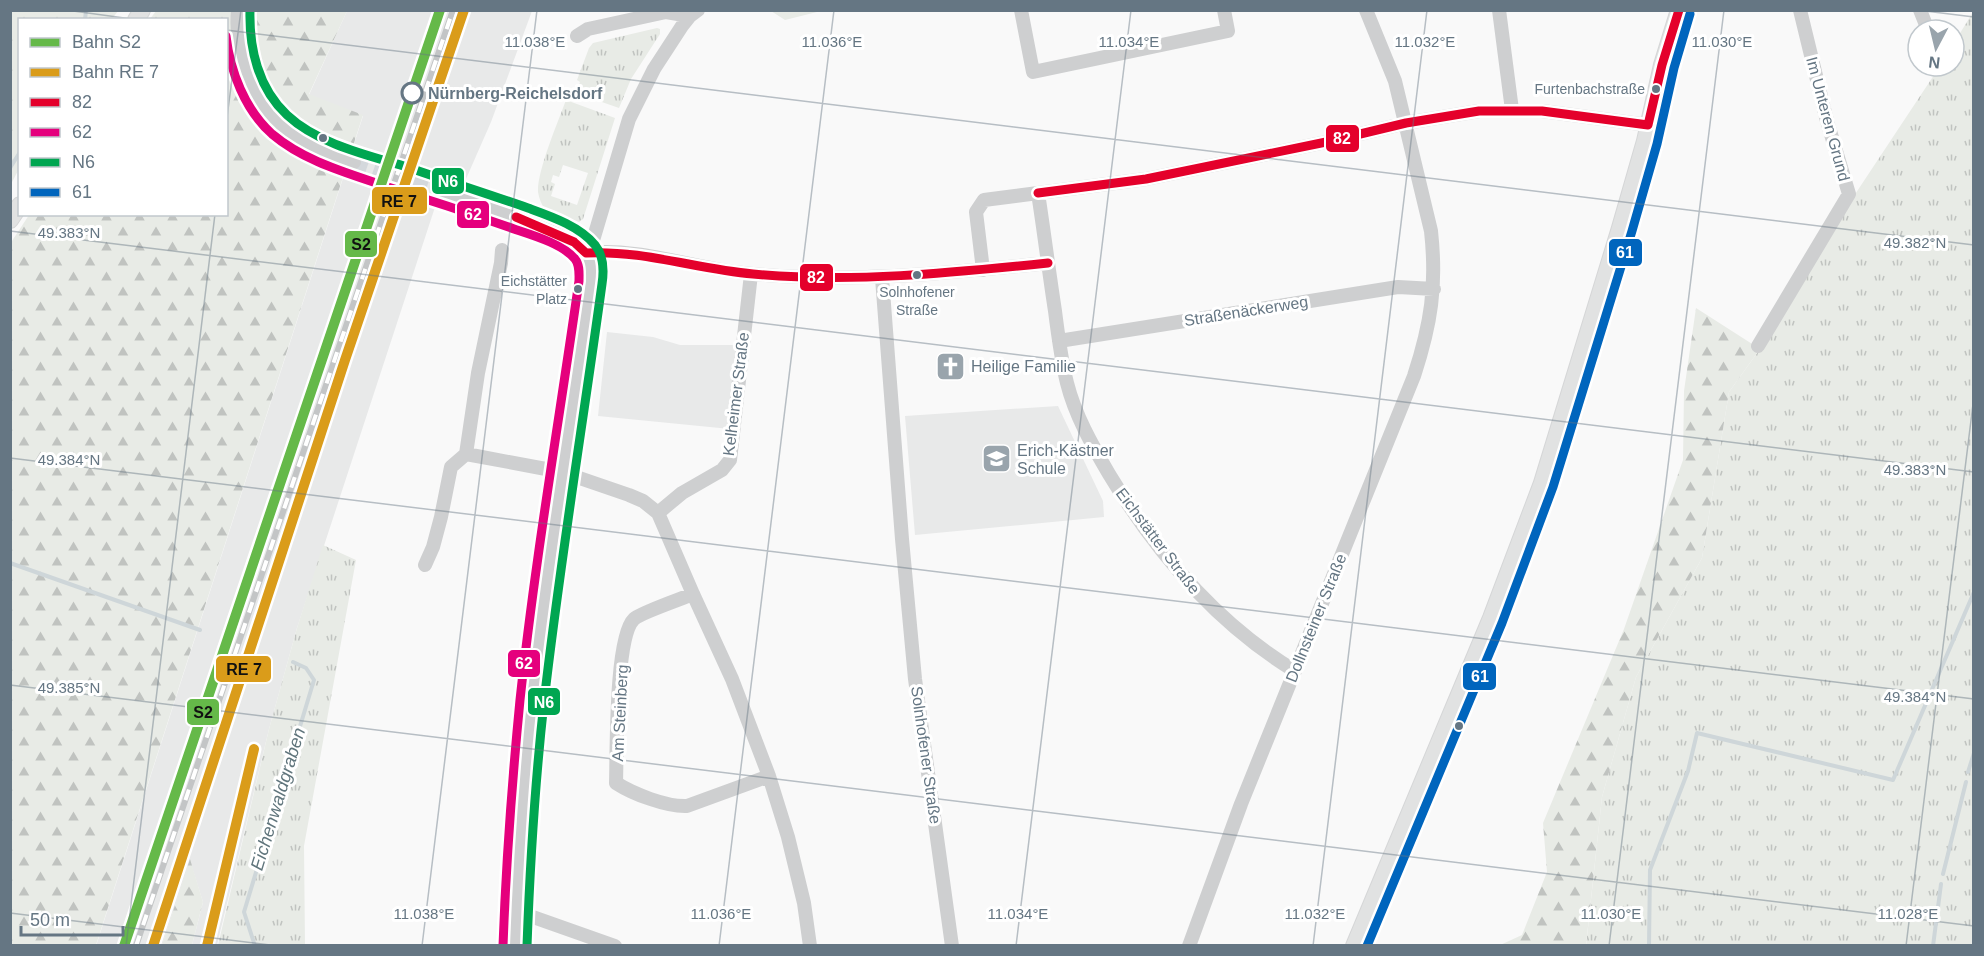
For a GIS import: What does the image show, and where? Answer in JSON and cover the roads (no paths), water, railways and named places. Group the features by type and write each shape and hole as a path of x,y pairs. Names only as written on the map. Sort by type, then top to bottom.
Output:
{"main road":[{"path":"1354,945 1487,628 1525,530 1590,333 1679,10"}],"street":[{"path":"237,10 240,53 247,77 272,116 291,134 318,148 354,162"},
{"path":"1021,10 1033,72 1228,31 1224,10"},
{"name":"Dollnsteiner Straße","path":"1189,945 1241,804 1414,376 1428,327 1434,289 1431,231 1395,81 1366,10"},
{"path":"1499,10 1512,110"},
{"name":"Im Unteren Grund","path":"1758,346 1849,194 1827,121 1800,10"},
{"path":"577,36 588,29 666,12 694,13"},
{"path":"586,253 596,230 629,119 654,69 694,13"},
{"path":"983,270 976,212 984,200 1156,178 1406,123 1479,111 1542,111 1648,125"},
{"path":"439,191 532,223 574,242 586,253 591,262 592,271 532,691 515,945"},
{"path":"1038,193 1059,341"},
{"path":"425,565 433,547 441,517 451,467 466,454 478,373 502,250"},
{"path":"586,253 625,252 700,267 751,274 814,278 882,278 1048,263"},
{"name":"Kelheimer Straße","path":"658,513 681,493 722,470 730,460 751,274"},
{"name":"Solnhofener Straße","path":"882,278 915,680 952,945"},
{"name":"Straßenäckerweg","path":"1059,341 1398,287 1434,289"},
{"name":"Eichstätter Straße","path":"1059,341 1067,384 1083,426 1127,505 1197,593 1237,630 1276,660 1295,671"},
{"path":"466,454 562,472 644,501 658,513 732,679 769,776 788,837 804,903 810,945"},
{"name":"Am Steinberg","path":"693,594 634,618 628,627 619,678 616,783 627,790 677,806 687,806 769,776"},
{"path":"516,911 615,945"}],"waterway":[{"name":"Eichenwaldgraben","path":"85,18 86,10"},
{"name":"Eichenwaldgraben","path":"10,168 18,155"},
{"name":"Eichenwaldgraben","path":"10,563 200,630"},
{"path":"1649,946 1650,870 1688,771 1697,733 1893,780 1974,592"},
{"name":"Eichenwaldgraben","path":"255,946 244,912 314,680 306,668 293,662"},
{"path":"1968,772 1974,753"},
{"path":"1943,874 1966,782"},
{"path":"1933,946 1941,884"}],"tunnel":[{"path":"354,162 439,191"}],"railway":[{"path":"136,946 453,10"}],"rail line":[{"name":"S2","path":"124,946 440,10"}],"place":[{"name":"Furtenbachstraße","path":"1656,89"},
{"name":"Nürnberg-Reichelsdorf","path":"412,93"},
{"name":"Solnhofener Straße","path":"917,275"},
{"name":"Eichstätter Platz","path":"578,289"},
{"name":"Heilige Familie","path":"950,366"},
{"name":"Erich-Kästner Schule","path":"996,459"}]}
